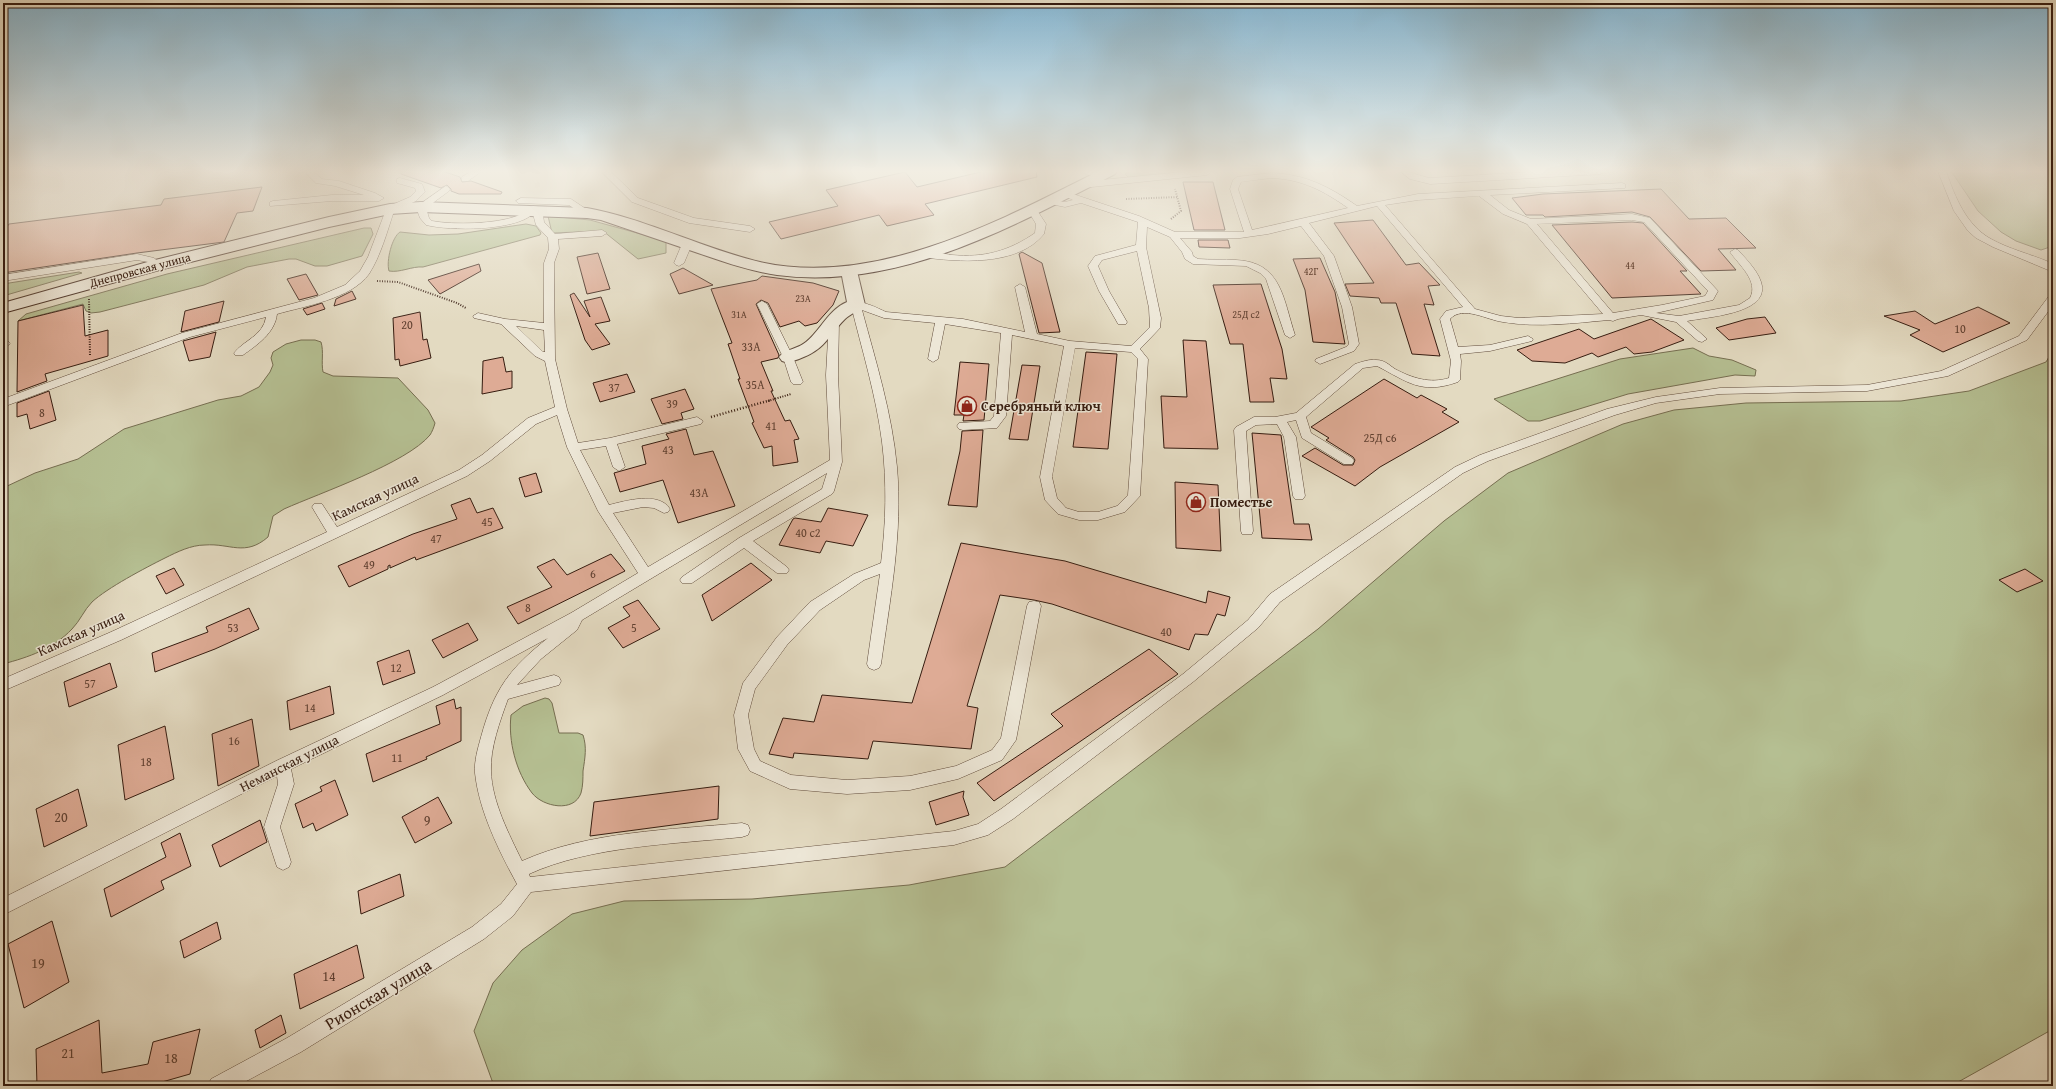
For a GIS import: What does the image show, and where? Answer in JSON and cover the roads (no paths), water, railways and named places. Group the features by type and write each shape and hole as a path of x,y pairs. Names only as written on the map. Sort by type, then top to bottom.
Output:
{"main road":[{"name":"Днепровская улица","path":"3,308 157,265 330,222"},
{"name":"Днепровская улица","path":"621,222 751,265 778,270 806,272 849,271 921,254 979,234 1005,222"},
{"path":"788,356 806,351 816,344 844,310 856,305 849,271"}],"lane":[{"path":"3,403 186,335 330,296 349,287 355,282 373,257 385,222"},
{"path":"538,222 540,226 553,237 602,233"},
{"path":"697,222 750,230"},
{"path":"921,254 948,259 978,259 1003,255 1027,244 1039,234 1041,224 1040,222"},
{"path":"1134,348 1155,328 1156,318 1143,263 1141,247 1143,222 1173,234 1249,234 1303,222 1330,256 1347,306 1354,344 1350,349 1320,361"},
{"path":"1245,222 1249,234"},
{"path":"1396,222 1471,310"},
{"path":"1530,222 1603,309 1613,318"},
{"path":"1247,531 1240,430 1254,421 1280,420 1300,416 1359,366 1371,362 1380,363 1410,380 1428,385 1442,385 1454,380 1454,352 1445,319 1449,313 1457,310 1471,310 1499,319 1519,321 1613,318 1709,298 1713,291 1649,222"},
{"path":"1967,222 1973,231 1988,241 2024,255 2053,269"},
{"path":"1173,234 1187,252 1191,260 1206,263 1250,264 1266,271 1271,278 1290,335"},
{"path":"553,237 554,249 549,263 550,359 561,409 573,447 604,510 647,576"},
{"path":"680,263 687,244"},
{"path":"1122,322 1104,291 1093,266 1098,258 1141,247"},
{"path":"1639,313 1679,319 1742,307 1754,300 1757,294 1757,285 1751,272 1734,252"},
{"path":"3,278 137,257 151,260 157,265"},
{"path":"1020,287 1032,337"},
{"path":"522,878 954,838 982,830 1007,814 1188,678 1253,624 1275,598 1459,470 1484,458 1611,412 1656,400 1720,391 1867,388 1944,374 2023,338 2053,298"},
{"path":"762,304 788,356 797,382"},
{"path":"874,664 887,566 891,521 888,441 856,305 871,309 884,316 963,322 1070,344 1134,348 1143,359 1134,496 1121,509 1098,516 1078,516 1062,511 1051,500 1046,478 1070,344"},
{"path":"238,353 259,338 269,324 272,312"},
{"path":"478,316 505,322 550,327"},
{"path":"1679,319 1702,339"},
{"path":"933,359 941,320"},
{"path":"687,580 744,541 828,491 836,462 832,375 834,321"},
{"path":"505,322 539,354 550,359"},
{"path":"963,426 993,425 1000,416 1007,330"},
{"path":"1454,352 1490,348 1528,340"},
{"name":"Камская улица","path":"3,686 116,636 335,534 378,511 463,473 486,458 532,421 561,409"},
{"path":"1300,416 1306,435 1348,461"},
{"path":"1280,420 1290,437 1299,496"},
{"path":"573,447 610,442 697,421"},
{"path":"610,442 620,467"},
{"name":"Неманская улица","path":"3,907 283,766 438,691 574,618 647,576 836,462"},
{"path":"604,510 644,503 655,504 664,509"},
{"path":"318,507 335,534"},
{"path":"744,541 782,570"},
{"path":"887,566 859,577 816,606 782,641 748,687 741,715 746,749 755,766 790,782 846,787 910,782 958,772 997,755 1008,740 1034,606"},
{"path":"522,878 488,794 483,770 493,718 506,689 531,660 575,623 574,618"},
{"path":"503,695 554,681"},
{"path":"283,766 286,784 272,827 283,862"},
{"path":"522,878 549,858 579,850 648,840 742,830"},
{"name":"Рионская улица","path":"218,1086 294,1045 478,933 507,910 522,878"}],"place":[{"name":"Серебряный ключ","path":"967,406"},
{"name":"Поместье","path":"1196,502"}]}
